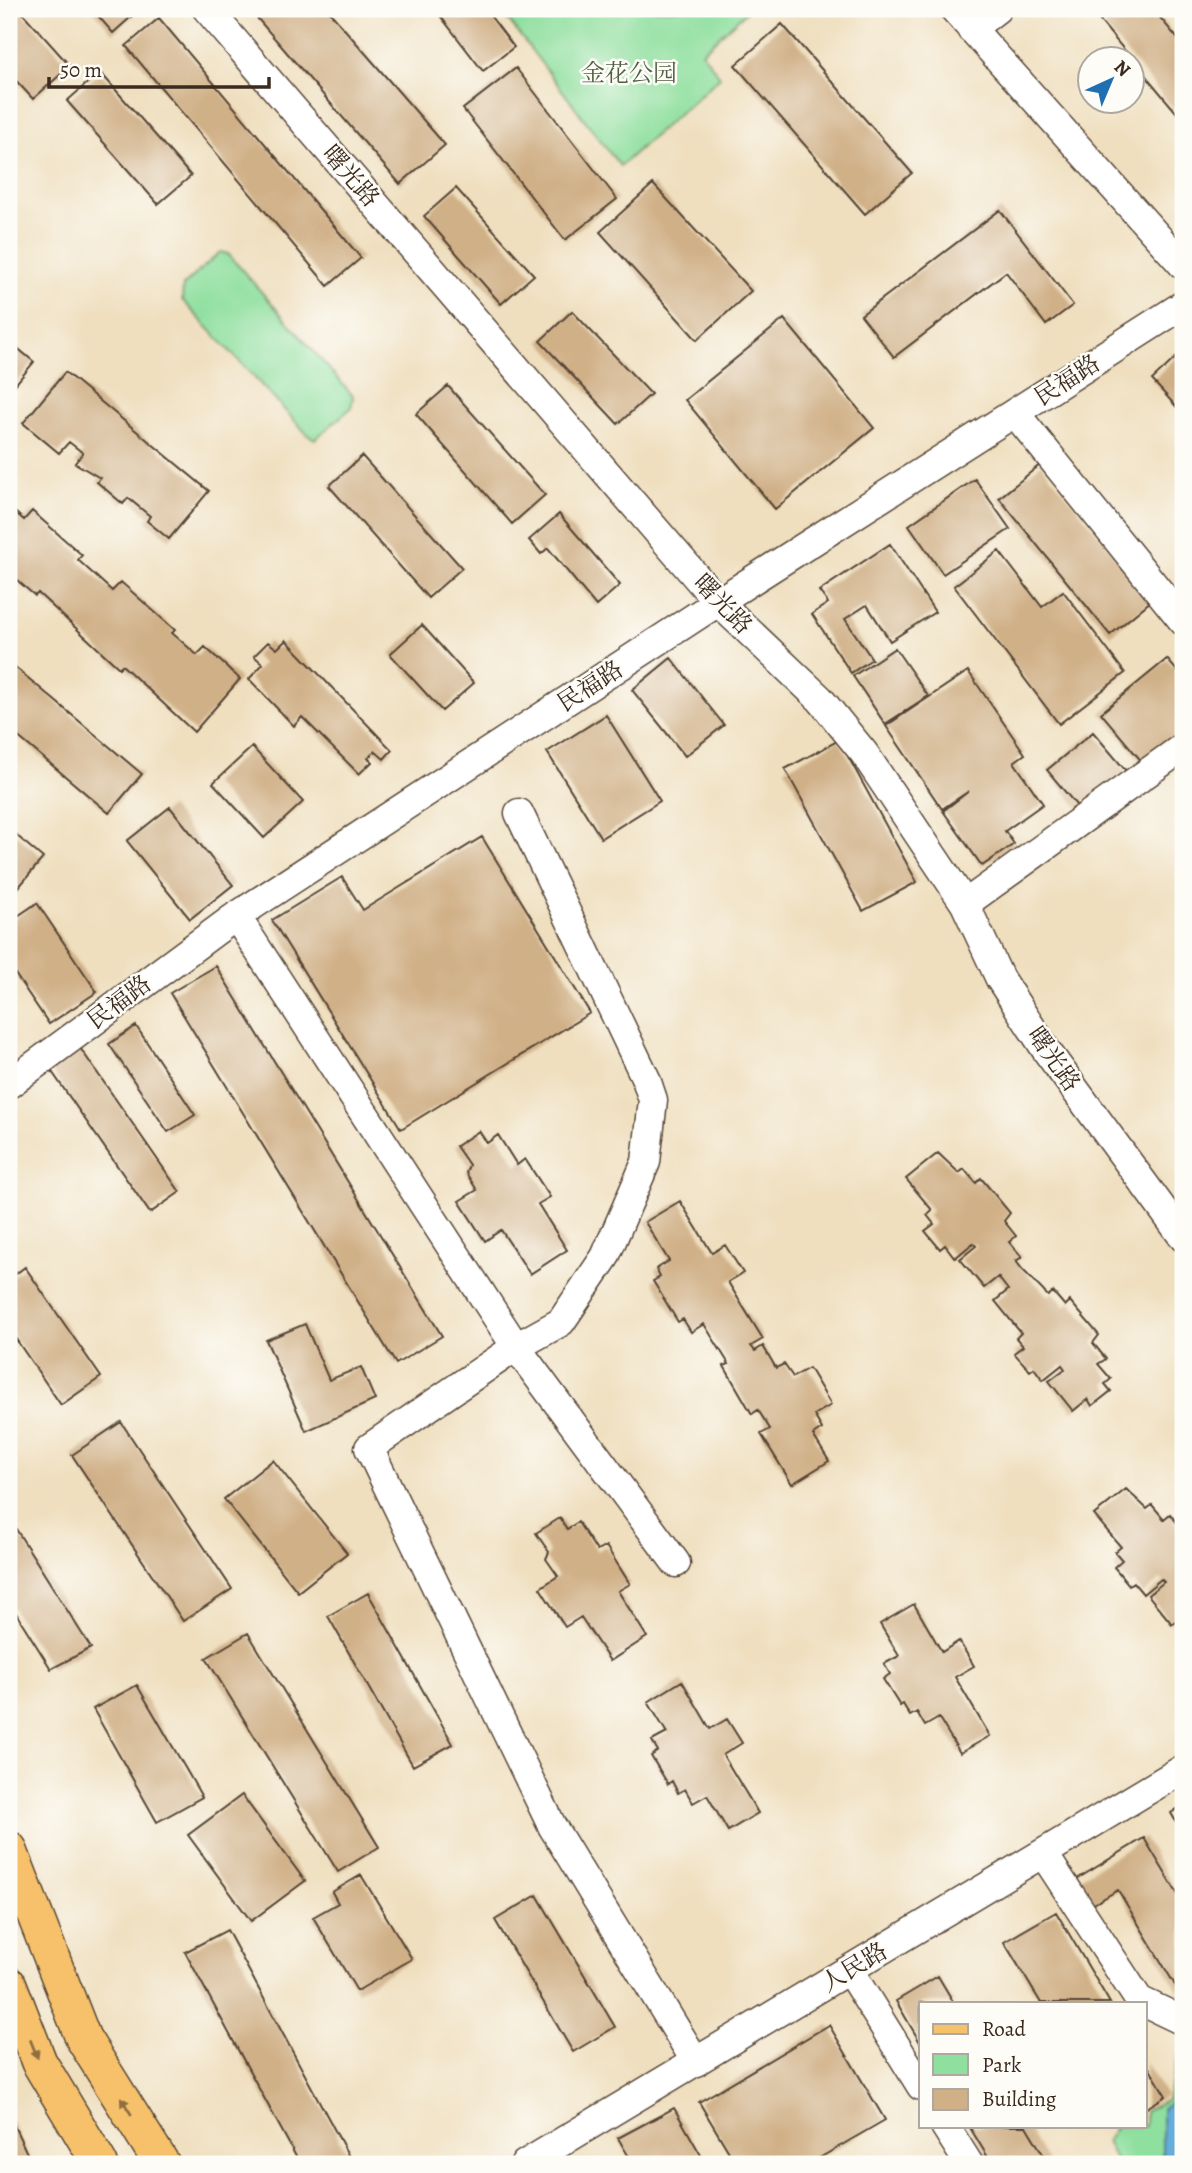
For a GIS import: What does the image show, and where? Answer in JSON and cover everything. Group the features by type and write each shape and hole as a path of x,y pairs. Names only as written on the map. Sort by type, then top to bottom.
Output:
{"main road":[{"path":"9,1849 83,2038 162,2164"},
{"path":"9,1985 39,2062 100,2164"}],"street":[{"name":"曙光路","path":"207,9 718,602 820,699 903,807 965,904 1000,979 1046,1051 1183,1237"},
{"path":"997,9 962,19 1183,265"},
{"name":"民福路","path":"9,1084 236,916 718,602 1183,306"},
{"path":"1015,413 1183,621"},
{"path":"965,904 1183,747"},
{"path":"519,813 646,1079 653,1100 646,1163 605,1257 561,1322 516,1347 369,1448 552,1826 695,2062"},
{"path":"236,916 516,1347 676,1563"},
{"name":"人民路","path":"525,2164 1183,1769"},
{"path":"1043,1853 1139,2000 1143,2002"},
{"path":"849,1970 919,2083"},
{"path":"1146,2003 1183,2021"},
{"path":"946,2128 969,2164"}],"green space":[{"name":"金花公园","path":"500,9 749,9 702,52 720,77 620,166"},
{"path":"220,252 228,254 353,396 351,408 315,439 308,435 182,300 183,286"},
{"path":"1183,2040 1183,2164 1118,2164 1106,2142 1115,2128 1146,2128 1146,2110 1167,2100"}],"water":[{"path":"1183,2094 1183,2164 1162,2164 1162,2109"}],"building":[{"path":"9,9 19,9 70,66 33,99 9,73"},
{"path":"92,9 140,9 113,33"},
{"path":"327,9 445,145 400,184 251,11"},
{"path":"435,9 485,9 514,47 483,71"},
{"path":"1090,9 1153,9 1183,45 1181,118 1146,76 1146,46 1121,46"},
{"path":"159,18 361,258 328,286 126,46"},
{"path":"782,24 912,173 865,214 735,65"},
{"path":"516,68 617,199 565,240 463,109"},
{"path":"100,72 191,176 158,204 67,101"},
{"path":"653,184 751,291 697,340 600,232"},
{"path":"456,188 534,275 501,304 424,216"},
{"path":"1000,210 1073,305 1046,325 1006,272 894,357 861,315"},
{"path":"572,311 651,394 618,424 540,341"},
{"path":"784,319 874,428 775,509 685,400"},
{"path":"9,341 34,362 9,392"},
{"path":"1183,351 1183,414 1152,380"},
{"path":"65,372 209,491 169,539 147,521 150,516 128,498 123,504 97,482 100,478 75,463 83,453 69,442 59,453 23,423"},
{"path":"448,386 545,495 512,524 416,414"},
{"path":"362,456 462,568 428,598 329,486"},
{"path":"1041,464 1152,600 1110,635 999,498"},
{"path":"975,479 1010,529 943,574 909,525"},
{"path":"9,507 24,520 32,511 82,555 78,560 112,591 121,582 175,630 172,633 197,655 205,647 240,679 194,732 122,665 119,668 38,593 35,596 9,573"},
{"path":"559,514 620,585 596,606 548,548 541,554 529,540"},
{"path":"890,544 935,612 890,641 867,605 845,619 872,659 851,673 812,614 828,603 819,591"},
{"path":"999,551 1042,607 1063,591 1125,673 1059,724 954,586"},
{"path":"422,625 474,683 442,711 390,654"},
{"path":"286,640 392,750 384,759 375,751 368,758 372,762 359,774 302,717 294,726 249,679 263,664 254,656 268,642 277,649"},
{"path":"895,648 928,696 885,724 853,676"},
{"path":"671,658 724,725 685,756 632,690"},
{"path":"1167,659 1183,678 1183,729 1143,763 1101,713"},
{"path":"9,662 142,774 109,813 9,729"},
{"path":"968,671 1025,754 1014,762 1043,804 1005,831 1014,844 982,866 943,811 969,791 942,809 886,726"},
{"path":"606,715 660,801 601,838 547,752"},
{"path":"1093,732 1127,772 1081,811 1047,770"},
{"path":"839,740 917,882 863,911 785,769"},
{"path":"252,747 303,802 264,838 213,783"},
{"path":"170,807 233,885 190,919 127,841"},
{"path":"9,829 43,858 9,899"},
{"path":"482,837 590,1013 401,1129 272,920 342,877 363,910"},
{"path":"37,903 97,992 49,1024 9,965 9,922"},
{"path":"216,966 442,1336 396,1364 170,993"},
{"path":"136,1026 195,1115 168,1132 109,1044"},
{"path":"78,1045 180,1192 150,1213 48,1066"},
{"path":"479,1131 487,1143 498,1135 517,1165 525,1159 550,1197 538,1204 567,1250 530,1274 501,1230 485,1241 459,1201 477,1190 466,1173 469,1165 456,1146"},
{"path":"938,1153 959,1173 964,1169 976,1183 981,1178 1010,1213 1004,1221 1016,1236 1009,1242 1022,1257 1016,1261 1022,1269 1048,1296 1053,1292 1065,1306 1070,1301 1099,1335 1093,1343 1106,1359 1098,1364 1111,1379 1105,1384 1111,1391 1092,1406 1088,1399 1073,1411 1049,1381 1065,1369 1062,1365 1043,1380 1034,1368 1030,1371 1014,1353 1023,1346 1016,1338 1021,1333 995,1301 1008,1290 998,1277 984,1288 960,1259 976,1246 973,1243 955,1258 945,1245 940,1249 925,1231 934,1224 927,1215 932,1210 906,1179"},
{"path":"680,1201 712,1253 725,1245 743,1273 728,1282 763,1339 751,1346 755,1351 763,1346 776,1368 784,1364 793,1377 809,1368 831,1405 814,1415 822,1429 813,1435 829,1461 792,1484 761,1434 770,1429 758,1410 752,1414 724,1366 729,1364 704,1324 691,1332 683,1319 678,1322 653,1281 660,1277 656,1269 669,1261 645,1222"},
{"path":"25,1267 101,1377 61,1405 9,1329 9,1279"},
{"path":"305,1324 329,1380 361,1367 375,1400 306,1431 266,1340"},
{"path":"121,1422 232,1589 183,1621 72,1455"},
{"path":"273,1460 347,1553 298,1592 224,1499"},
{"path":"1126,1489 1147,1509 1152,1505 1164,1519 1170,1514 1183,1531 1183,1615 1172,1624 1148,1595 1164,1582 1161,1579 1143,1594 1133,1582 1129,1585 1114,1567 1122,1560 1115,1552 1121,1547 1094,1515"},
{"path":"9,1518 91,1648 51,1669 9,1602"},
{"path":"560,1518 567,1529 578,1522 597,1551 606,1546 630,1584 618,1591 647,1637 610,1661 581,1617 565,1627 540,1588 558,1576 546,1559 549,1552 536,1533"},
{"path":"368,1593 453,1744 413,1766 328,1616"},
{"path":"914,1604 942,1652 959,1641 974,1666 955,1677 990,1736 960,1753 939,1718 925,1726 917,1712 910,1716 903,1704 900,1706 883,1679 890,1674 884,1664 899,1656 880,1624"},
{"path":"248,1633 379,1847 338,1872 206,1658"},
{"path":"682,1681 710,1729 727,1719 742,1743 723,1755 758,1813 728,1831 707,1795 693,1803 685,1789 678,1793 672,1781 668,1784 651,1756 658,1751 652,1741 667,1733 648,1702"},
{"path":"137,1685 202,1797 157,1822 93,1709"},
{"path":"242,1795 305,1881 251,1921 188,1835"},
{"path":"1183,1805 1183,1834 1171,1813"},
{"path":"1144,1838 1183,1903 1181,1995 1118,1890 1092,1905 1077,1879"},
{"path":"361,1875 412,1959 357,1991 313,1917 338,1903 332,1892"},
{"path":"537,1895 615,2027 573,2052 495,1920"},
{"path":"1056,1912 1109,2002 1040,2002 1004,1942"},
{"path":"227,1930 353,2164 300,2164 185,1952"},
{"path":"938,1976 953,2002 919,2002 919,2041 896,2001"},
{"path":"829,2025 885,2120 809,2164 736,2164 699,2102"},
{"path":"1146,2063 1166,2096 1146,2108"},
{"path":"674,2108 706,2164 633,2164 618,2138"},
{"path":"9,2115 32,2164 9,2164"},
{"path":"970,2128 1027,2128 1049,2164 992,2164"}]}
